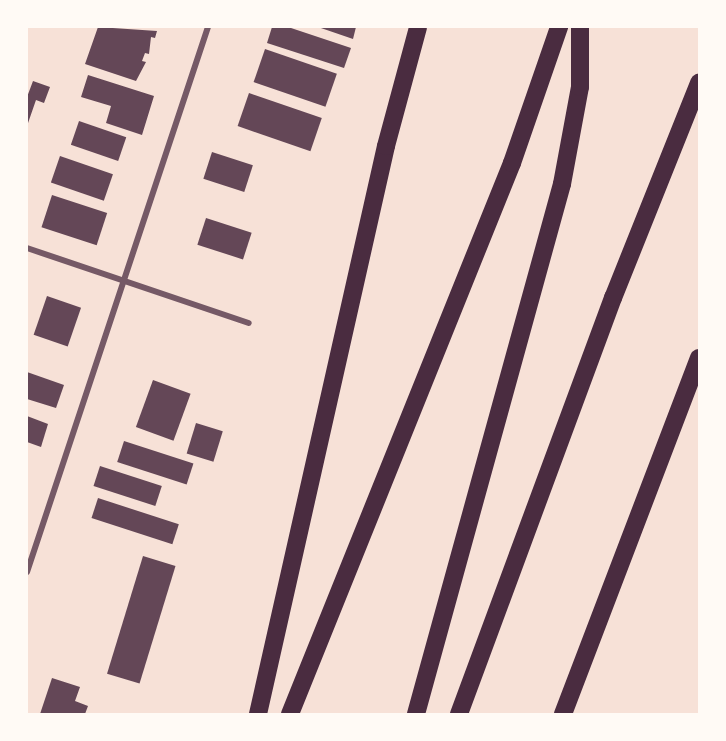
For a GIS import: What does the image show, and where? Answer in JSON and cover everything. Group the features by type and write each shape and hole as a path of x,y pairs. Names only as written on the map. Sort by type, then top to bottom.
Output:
{"highway":[{"path":"258,714 386,146 418,27"},
{"path":"290,714 458,303 512,163 559,27"},
{"path":"416,714 562,184 580,87 580,27"},
{"path":"459,714 613,298 699,83"},
{"path":"564,714 699,358"}],"street":[{"path":"27,572 208,27"},
{"path":"27,248 249,323"}],"building":[{"path":"98,27 157,31 155,38 151,37 149,54 145,53 142,61 146,62 136,81 85,64"},
{"path":"272,27 288,27 351,48 344,68 267,43"},
{"path":"318,27 356,27 353,39"},
{"path":"265,49 337,74 325,107 254,82"},
{"path":"88,75 154,96 142,135 106,123 111,106 81,97"},
{"path":"33,81 50,87 44,103 36,100 27,126 27,97"},
{"path":"249,93 322,118 310,151 238,126"},
{"path":"79,121 126,137 118,161 71,145"},
{"path":"212,152 253,165 244,192 203,179"},
{"path":"60,156 113,174 104,201 51,182"},
{"path":"52,195 107,213 97,245 41,227"},
{"path":"206,218 252,233 243,259 197,245"},
{"path":"47,296 81,308 68,346 34,335"},
{"path":"27,372 64,385 56,408 27,399"},
{"path":"153,380 191,394 173,441 136,427"},
{"path":"27,416 48,424 41,447 27,442"},
{"path":"196,423 223,431 213,462 187,454"},
{"path":"124,441 193,464 187,484 117,462"},
{"path":"100,466 162,486 155,506 94,486"},
{"path":"98,498 179,524 172,544 92,518"},
{"path":"143,556 176,566 140,684 107,674"},
{"path":"52,678 80,687 75,701 88,706 85,714 40,714"}]}
